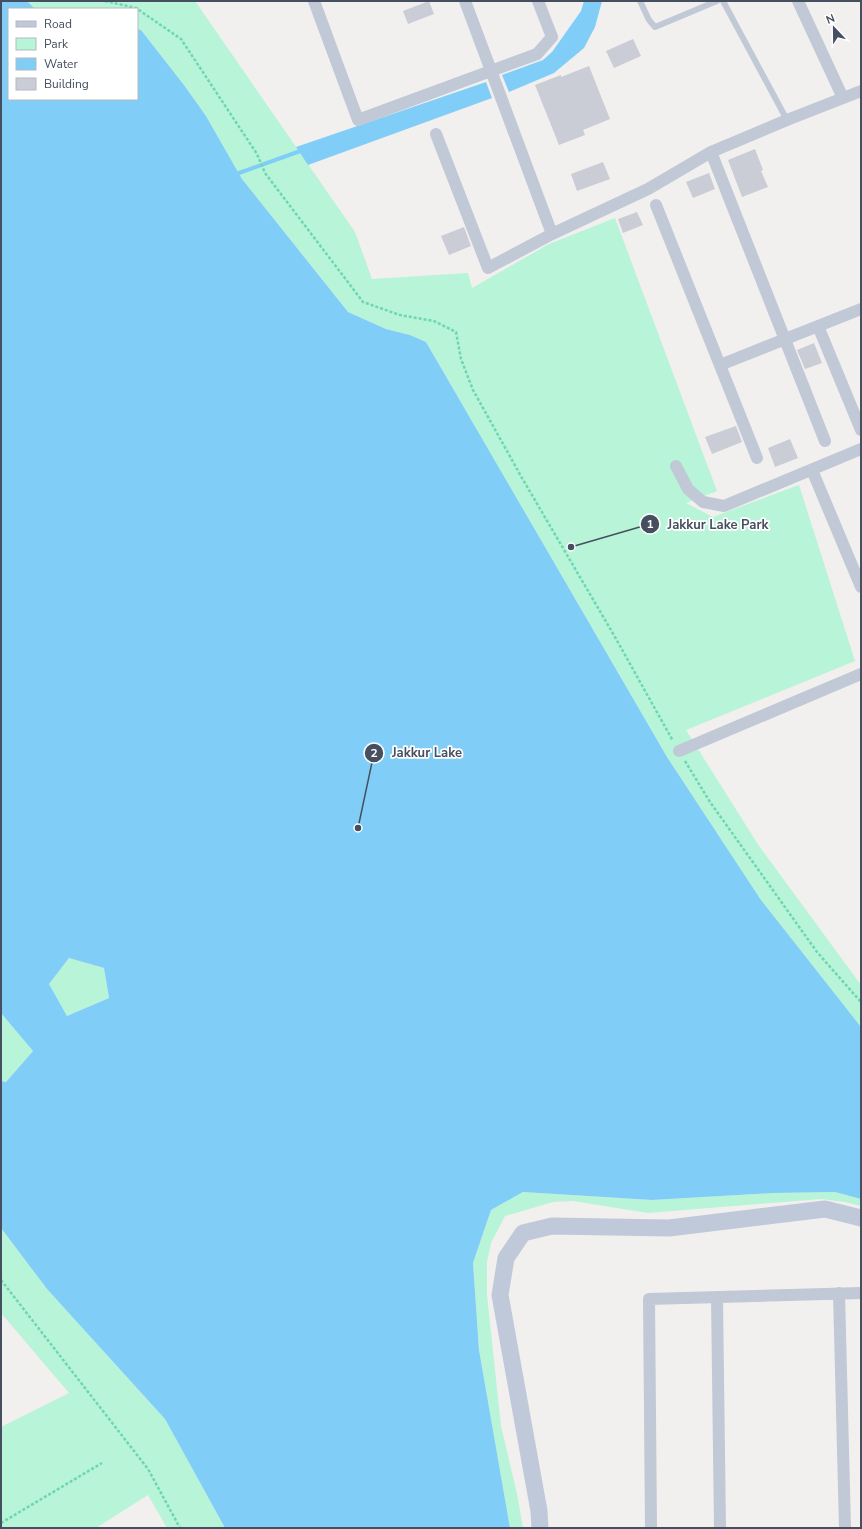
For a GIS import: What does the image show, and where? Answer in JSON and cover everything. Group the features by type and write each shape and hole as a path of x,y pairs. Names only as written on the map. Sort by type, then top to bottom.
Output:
{"street":[{"path":"314,1 358,120 537,54 552,37 538,1"},
{"path":"465,1 552,234"},
{"path":"798,1 843,98"},
{"path":"436,134 488,268 552,234 648,189 710,152 861,91"},
{"path":"710,152 825,441"},
{"path":"656,205 757,458"},
{"path":"720,365 861,309"},
{"path":"818,326 861,430"},
{"path":"676,466 688,489 703,502 724,506 861,450"},
{"path":"812,470 861,586"},
{"path":"679,751 861,674"},
{"path":"540,1528 500,1295 506,1258 523,1233 552,1226 669,1228 824,1209 861,1218"},
{"path":"839,1293 845,1528"},
{"path":"651,1528 649,1299 839,1293 861,1294"},
{"path":"717,1298 720,1528"}],"lane":[{"path":"640,1 649,20 655,27 717,1"},
{"path":"723,1 787,120"}],"path":[{"path":"105,1 136,8"},
{"path":"138,9 181,40 257,154 265,173 363,302 400,315 434,321 456,332 461,359 473,390 522,478 612,631 679,751 710,802 817,952 861,1002"},
{"path":"1,1280 148,1469 180,1528"},
{"path":"1,1523 102,1463"}],"green space":[{"path":"27,1 195,1 355,232 372,279 468,273 472,288 549,244 615,218 717,491 686,503 713,517 799,485 855,661 686,730 759,846 861,985 861,1027 761,900 667,757 426,342 410,335 386,329 348,312 242,179 206,116 141,30 138,29 138,8 34,8"},
{"path":"69,958 104,968 109,998 67,1016 49,984"},
{"path":"1,1013 33,1051 6,1082 1,1081"},
{"path":"523,1192 652,1200 773,1193 835,1192 861,1199 861,1206 821,1199 648,1213 573,1201 553,1202 505,1216 491,1243 487,1262 487,1295 501,1426 517,1494 523,1528 510,1528 479,1350 473,1263 491,1210"},
{"path":"1,1228 47,1289 165,1419 225,1528 167,1528 148,1495 96,1528 1,1528 1,1427 69,1393 1,1313"}],"water":[{"path":"1,1 27,1 34,8 8,8 8,100 138,100 138,29 141,30 206,116 242,179 348,312 386,329 410,335 426,342 667,757 761,900 861,1027 861,1199 835,1192 773,1193 652,1200 523,1192 491,1210 473,1263 479,1350 510,1528 225,1528 165,1419 47,1289 1,1228 1,1081 6,1082 33,1051 1,1013","holes":["69,958 104,968 109,998 67,1016 49,984"]},
{"path":"584,1 602,1 595,27 584,48 554,73 509,92 502,75 543,60 552,52 581,11"},
{"path":"486,82 492,98 308,165 296,147"}],"building":[{"path":"429,1 434,14 408,24 403,11"},
{"path":"633,39 641,56 614,68 606,51"},
{"path":"589,66 610,119 583,130 585,135 559,145 535,85"},
{"path":"755,149 763,170 761,171 768,187 742,197 728,160"},
{"path":"603,162 610,179 577,191 571,174"},
{"path":"709,173 715,189 693,198 686,182"},
{"path":"637,212 643,225 623,233 618,219"},
{"path":"464,227 471,246 449,255 441,236"},
{"path":"814,343 822,363 805,369 797,350"},
{"path":"736,426 742,442 712,454 705,437"},
{"path":"790,439 798,458 775,467 768,448"}],"waterway":[{"path":"239,173 303,150"}],"place":[{"name":"Jakkur Lake Park","path":"571,547"},
{"name":"Jakkur Lake","path":"358,828"}]}
